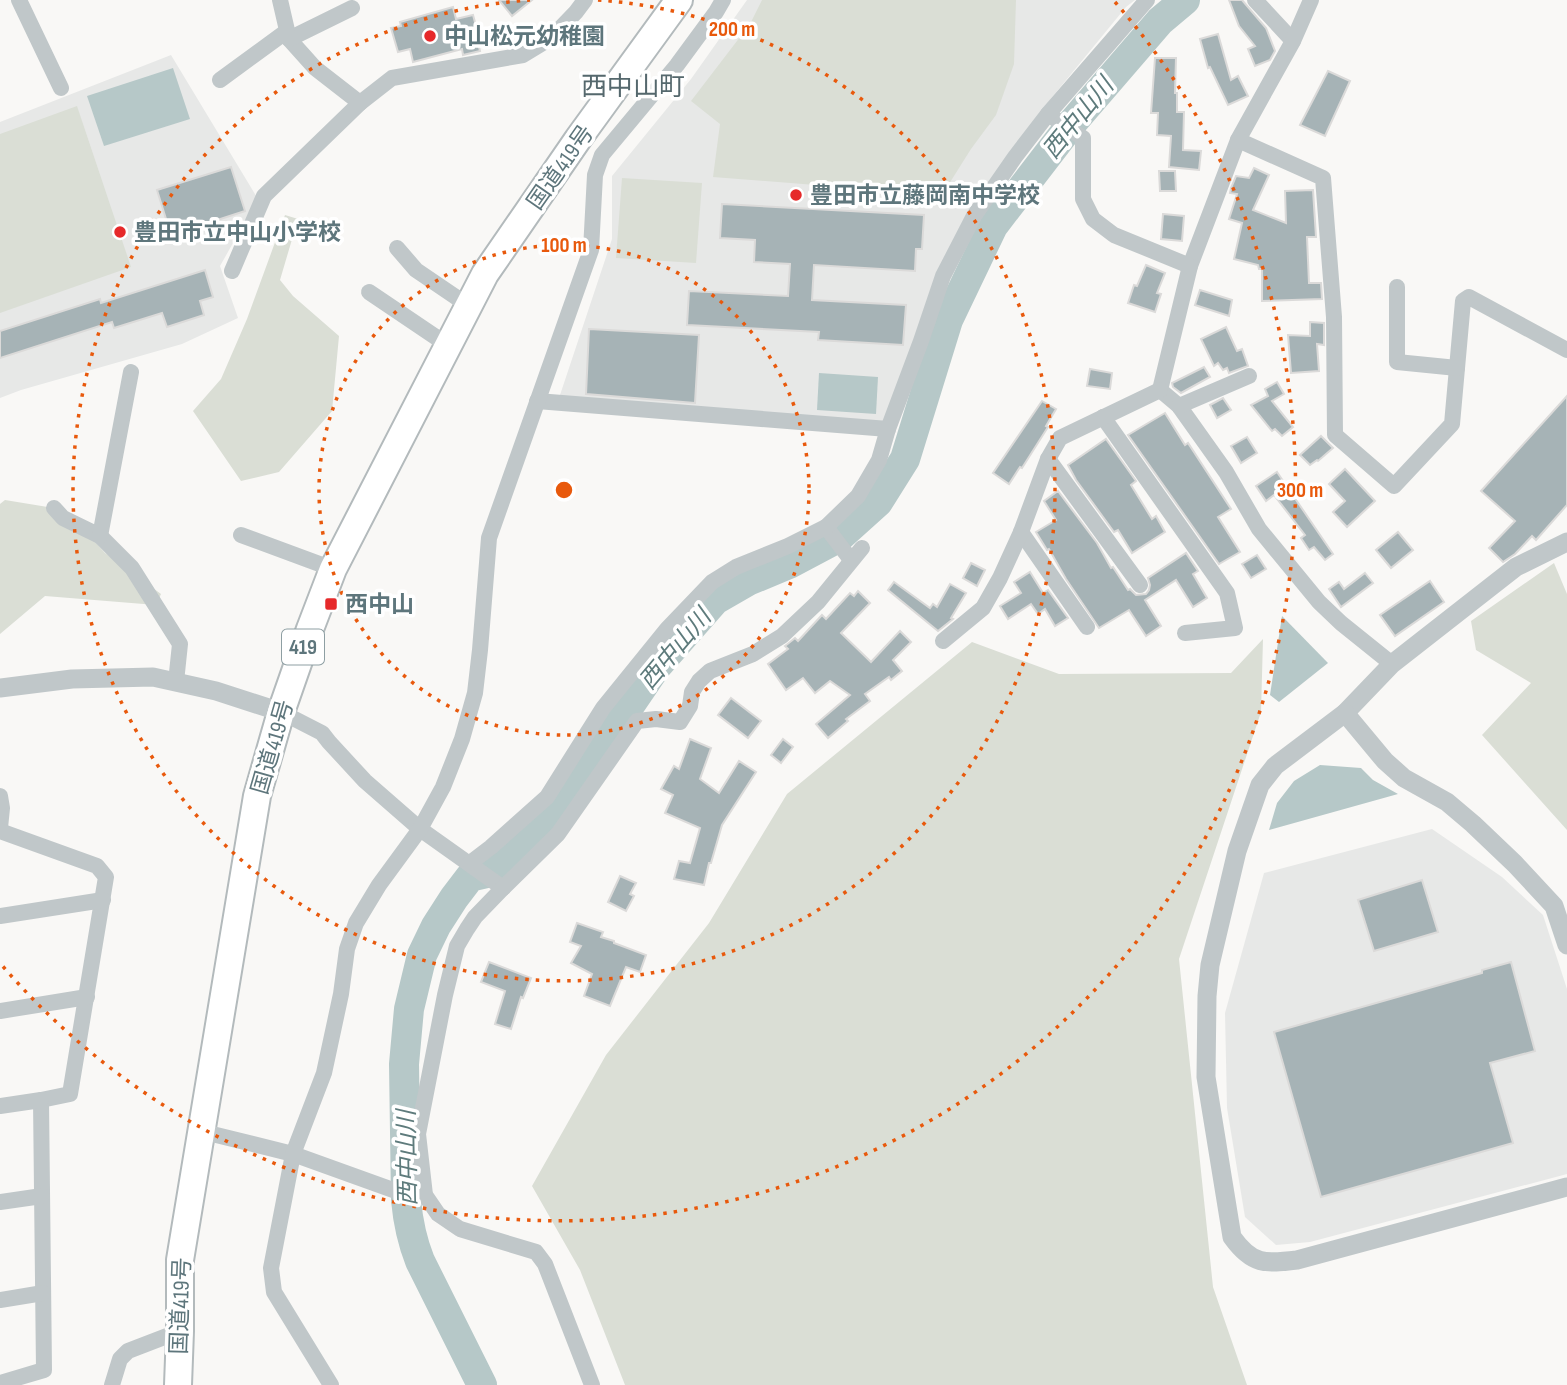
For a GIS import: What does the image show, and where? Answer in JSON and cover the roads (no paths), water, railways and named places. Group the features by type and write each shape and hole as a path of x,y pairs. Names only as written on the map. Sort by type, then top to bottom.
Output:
{"highway":[{"name":"国道419号","path":"178,1385 180,1260 257,796 281,712 310,629 333,569 485,274 578,139 679,0"}],"street":[{"path":"19,0 61,88"},
{"path":"280,0 288,35 315,68 360,103"},
{"path":"232,271 264,196 360,103 392,78 523,55 551,38 585,0"},
{"path":"331,1385 274,1293 271,1268 293,1154 324,1073 341,994 347,949 356,923 379,885 420,829 443,787 462,739 475,692 489,538 591,250 595,175 602,155 677,65 723,0"},
{"path":"473,866 547,797 603,708 667,629 712,582 736,567 828,529 858,496 879,460 943,276 974,216 1015,157 1147,0"},
{"path":"1255,0 1293,41"},
{"path":"1160,390 1190,265 1238,140 1293,41 1311,0"},
{"path":"220,80 288,35 352,8"},
{"path":"1051,116 1083,138 1083,199 1093,219 1114,235 1190,265"},
{"path":"1238,140 1323,178 1334,317 1335,435 1394,486 1452,424 1463,301 1469,297 1567,350"},
{"path":"397,248 415,271 469,306"},
{"path":"1397,287 1397,362 1457,368"},
{"path":"369,292 449,346"},
{"path":"100,536 131,372"},
{"path":"1179,406 1250,376"},
{"path":"1160,390 1179,406 1226,472 1259,529 1319,602 1392,664"},
{"path":"943,641 983,608 1021,532 1048,459 1060,438 1160,390"},
{"path":"537,401 888,429"},
{"path":"1103,417 1227,593 1235,628 1185,633"},
{"path":"1048,459 1140,585"},
{"path":"54,508 63,518 100,536 132,568 180,644 176,682"},
{"path":"592,1385 545,1264 536,1252 460,1229 438,1214 421,1194 418,1134 444,995 457,946 475,917 558,834 637,721 656,719 680,722 690,706 692,692 710,671 753,654 782,636 818,601 853,554 828,529"},
{"path":"1021,532 1087,627"},
{"path":"241,536 333,569"},
{"path":"1567,542 1516,567 1392,664 1345,713 1275,766 1260,785 1237,851 1210,965 1206,1077 1232,1237 1241,1250 1262,1262 1273,1263 1310,1256 1567,1188"},
{"path":"0,688 72,679 153,677 216,691 281,712 322,733 365,781 420,829 503,888"},
{"path":"1345,713 1385,761 1404,778 1447,802 1515,864 1554,906 1567,945"},
{"path":"0,796 0,830 97,866 106,877 70,1094 0,1106"},
{"path":"0,916 103,900"},
{"path":"0,1012 86,997"},
{"path":"0,1383 44,1370 41,1100"},
{"path":"200,1131 293,1154 393,1190 421,1194"},
{"path":"0,1202 42,1196"},
{"path":"0,1300 43,1293"},
{"path":"112,1385 120,1359 128,1350 180,1331"}],"waterway":[{"name":"西中山川","path":"482,1385 420,1261 406,1200 404,1064 409,1009 422,955 436,926 470,877 496,871 525,843 585,771 656,667 715,600 748,581 789,564 838,538 878,502 905,459 948,320 993,226 1073,122 1160,21 1185,0"}],"place":[{"name":"中山松元幼稚園","path":"430,36"},
{"name":"豊田市立藤岡南中学校","path":"796,195"},
{"name":"豊田市立中山小学校","path":"120,232"},
{"name":"西中山","path":"331,604"}],"district":[{"name":"西中山町","path":"633,86"}]}
